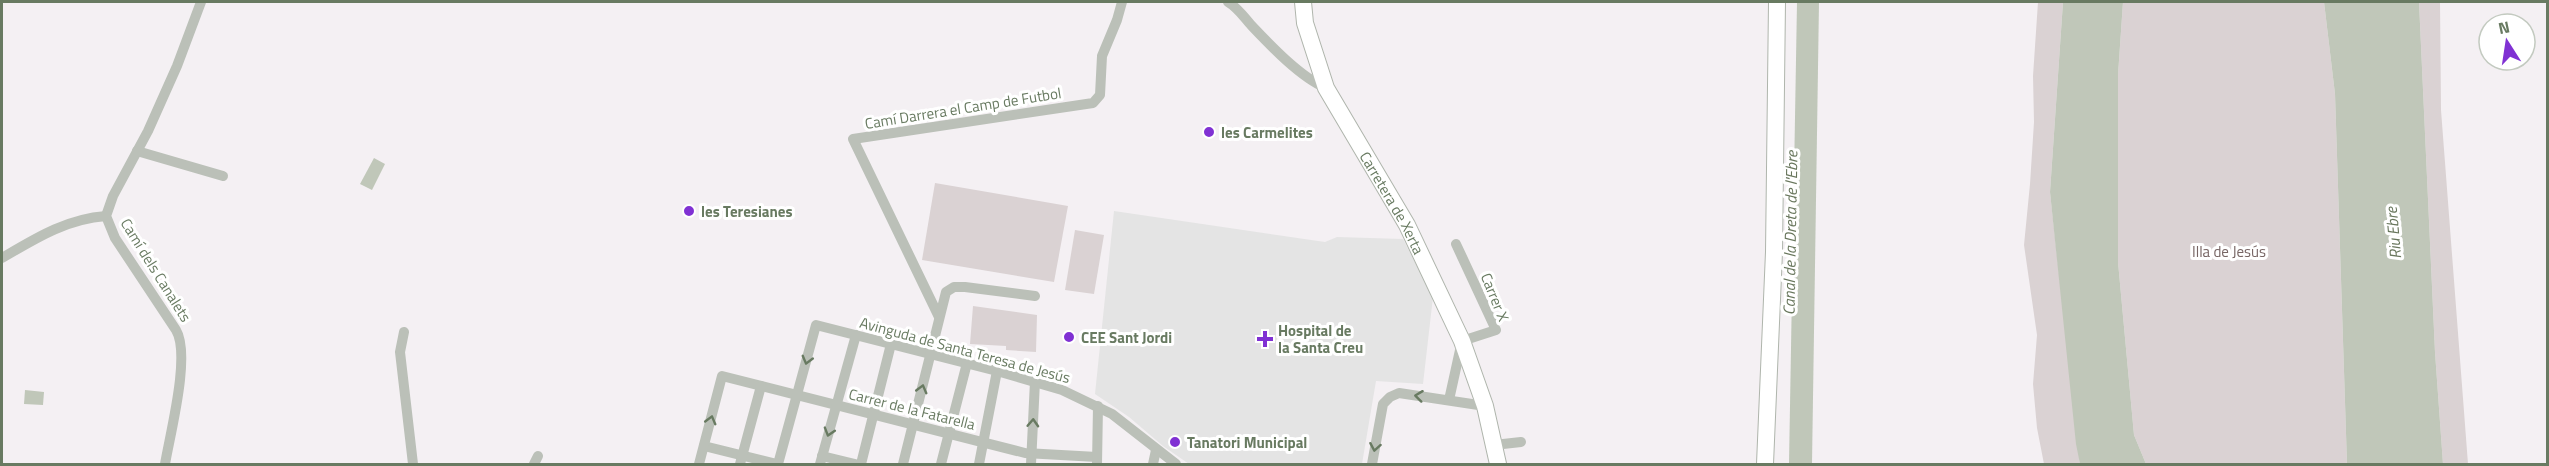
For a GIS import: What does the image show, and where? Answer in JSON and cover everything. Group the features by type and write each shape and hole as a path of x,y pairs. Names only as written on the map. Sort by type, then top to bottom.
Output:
{"main road":[{"name":"Carretera de Xerta","path":"1303,2 1305,23 1326,88 1407,225 1462,341 1485,406 1498,465"},
{"path":"1765,465 1774,252 1777,2"}],"street":[{"name":"Camí dels Canalets","path":"165,465 180,370 181,341 115,238 106,216 113,196 177,66 201,2"},
{"name":"Camí Darrera el Camp de Futbol","path":"939,317 853,139 1093,103 1100,95 1102,56 1118,20 1122,2"},
{"path":"1228,2 1237,7 1263,38 1316,83 1326,88"},
{"path":"137,151 223,176"},
{"path":"2,258 58,226 81,219 106,216"},
{"name":"Carrer X","path":"1456,244 1496,330 1462,341"},
{"path":"903,465 946,292 954,287 1035,296"},
{"name":"Avinguda de Santa Teresa de Jesús","path":"797,395 816,325 1035,381 1098,406 1126,424 1176,465"},
{"path":"404,332 400,352 413,465"},
{"path":"855,465 821,460 856,335"},
{"path":"1449,400 1462,341"},
{"path":"861,465 891,344"},
{"path":"941,465 967,363"},
{"path":"979,465 997,371"},
{"name":"Carrer de la Fatarella","path":"704,446 723,376 983,443 1031,459 1097,461"},
{"path":"1031,459 1035,381"},
{"path":"742,460 761,386"},
{"path":"1372,465 1383,404 1395,394 1485,406"},
{"path":"699,465 704,446 742,460 777,465 797,395"},
{"path":"1097,461 1098,406"},
{"path":"1494,445 1521,442"},
{"path":"1153,465 1158,452"}],"shaded area":[{"name":"Hospital de la Santa Creu","path":"1114,211 1325,242 1337,237 1403,239 1433,297 1423,384 1376,381 1362,464 1189,464 1163,446 1129,417 1095,394"}],"green space":[{"path":"2038,2 2063,2 2050,192 2080,464 2044,464 2037,428 2033,384 2037,335 2024,245 2034,122 2033,76"},
{"name":"Illa de Jesús","path":"2123,2 2324,2 2335,94 2347,464 2146,464 2134,435 2118,262 2118,75"},
{"path":"2419,2 2440,2 2441,110 2468,464 2443,464 2435,352"},
{"path":"935,183 1068,206 1054,282 922,260"},
{"path":"1075,230 1104,235 1094,294 1065,290"},
{"path":"973,306 1037,315 1036,352 1006,350 1006,346 970,344"}],"water":[{"path":"1797,2 1819,2 1812,464 1789,464"},
{"path":"2063,2 2123,2 2118,75 2118,262 2134,435 2146,464 2080,464 2076,444 2050,192"},
{"name":"Riu Ebre","path":"2324,2 2419,2 2435,352 2443,464 2347,464 2335,94"},
{"path":"374,158 385,164 372,190 360,184"},
{"path":"25,390 44,392 43,405 24,404"}],"place":[{"name":"les Carmelites","path":"1209,132"},
{"name":"les Teresianes","path":"689,211"},
{"name":"CEE Sant Jordi","path":"1069,337"},
{"name":"Hospital de la Santa Creu","path":"1265,339"},
{"name":"Tanatori Municipal","path":"1175,442"}],"water label":[{"name":"Canal de la Dreta de l'Ebre","path":"1790,233"}]}
